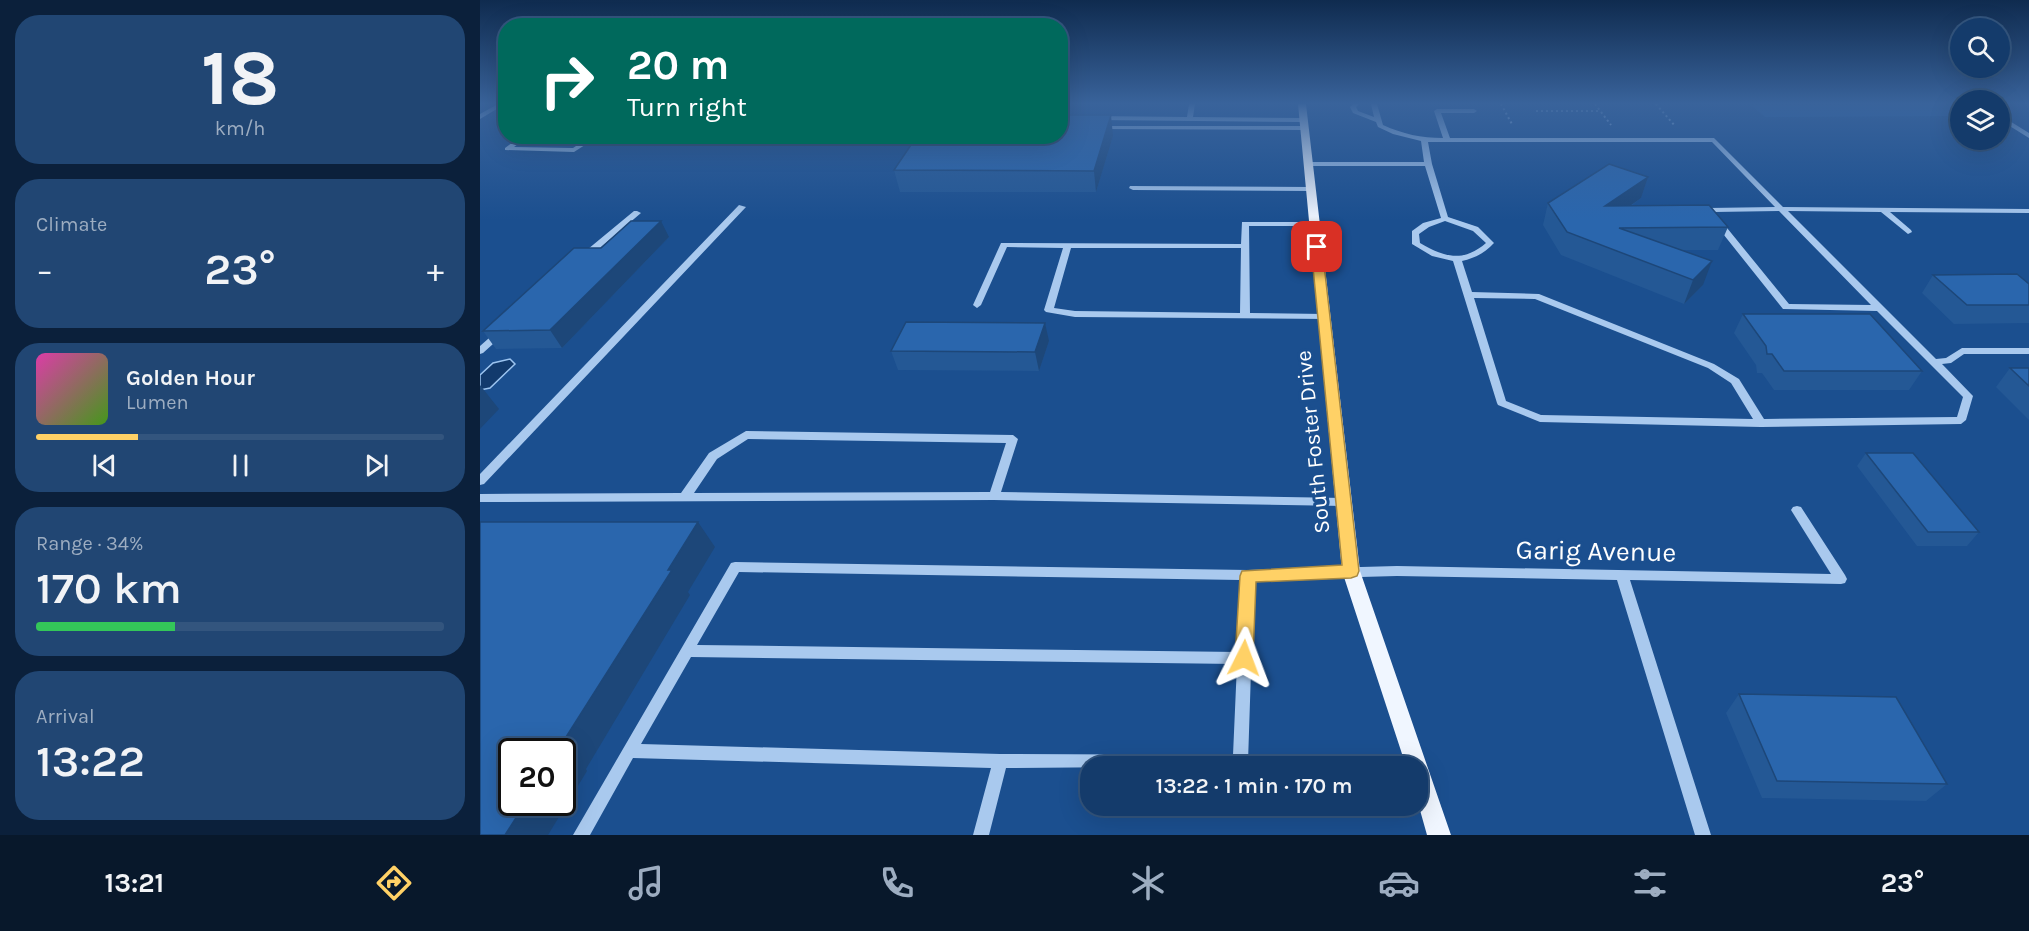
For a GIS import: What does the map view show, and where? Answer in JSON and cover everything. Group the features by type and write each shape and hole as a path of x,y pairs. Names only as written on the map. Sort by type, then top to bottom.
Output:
{"main road":[{"name":"South Foster Drive","path":"1306,143 1351,571 1413,756"},
{"name":"South Foster Drive","path":"1428,802 1439,835"}],"street":[{"path":"1424,143 1428,164 1444,219"},
{"path":"1457,259 1502,403 1540,418 1761,423 1961,420 1968,396 1717,143"},
{"path":"514,144 507,149 574,150 583,144"},
{"path":"1308,164 1428,164"},
{"path":"1133,188 1311,189"},
{"path":"480,481 742,207"},
{"path":"1882,209 1908,232"},
{"path":"1879,308 1786,307 1708,210 2028,211"},
{"path":"580,260 637,213"},
{"path":"1444,219 1464,223 1483,232 1490,243 1479,255 1457,259 1432,254 1416,244 1415,232 1426,225 1444,219"},
{"path":"1245,315 1245,224 1314,224"},
{"path":"977,305 1004,245 1246,246"},
{"path":"1068,245 1049,310 1075,314 1324,317"},
{"path":"1468,295 1536,296 1711,366 1736,381 1761,423"},
{"path":"480,351 505,328"},
{"path":"1934,362 1947,361 1962,351 2029,351"},
{"path":"684,498 713,456 746,435 1013,440 994,496"},
{"path":"480,498 994,496 1344,502"},
{"name":"Garig Avenue","path":"687,651 735,567 1248,576 1351,571 1841,579 1797,510"},
{"path":"1622,575 1703,835"},
{"path":"630,750 1000,761 1240,762 1248,576"},
{"path":"581,835 687,651 1244,658"},
{"path":"981,835 1000,761"}],"shaded area":[{"path":"510,359 515,364 490,388 480,390 480,375 493,363"}],"building":[{"path":"1103,143 1094,171 894,170 912,144"},
{"path":"1609,164 1648,177 1605,206 1709,205 1728,227 1619,228 1712,261 1693,280 1567,232 1548,203"},
{"path":"631,221 661,221 550,330 483,331 574,248 601,248"},
{"path":"2017,274 2029,284 2029,305 1967,305 1933,275"},
{"path":"1743,314 1870,314 1922,371 1784,371 1772,354 1767,354 1766,346"},
{"path":"906,322 1045,323 1035,352 891,351"},
{"path":"2010,368 2029,368 2029,386"},
{"path":"1866,453 1913,453 1979,532 1928,532"},
{"path":"480,522 698,522 668,570 672,570 565,738 498,738 498,816 517,816 505,835 480,835"},
{"path":"1739,694 1896,697 1947,784 1777,781"}],"route":[{"path":"1244,658 1248,576 1351,571 1317,247"}]}
